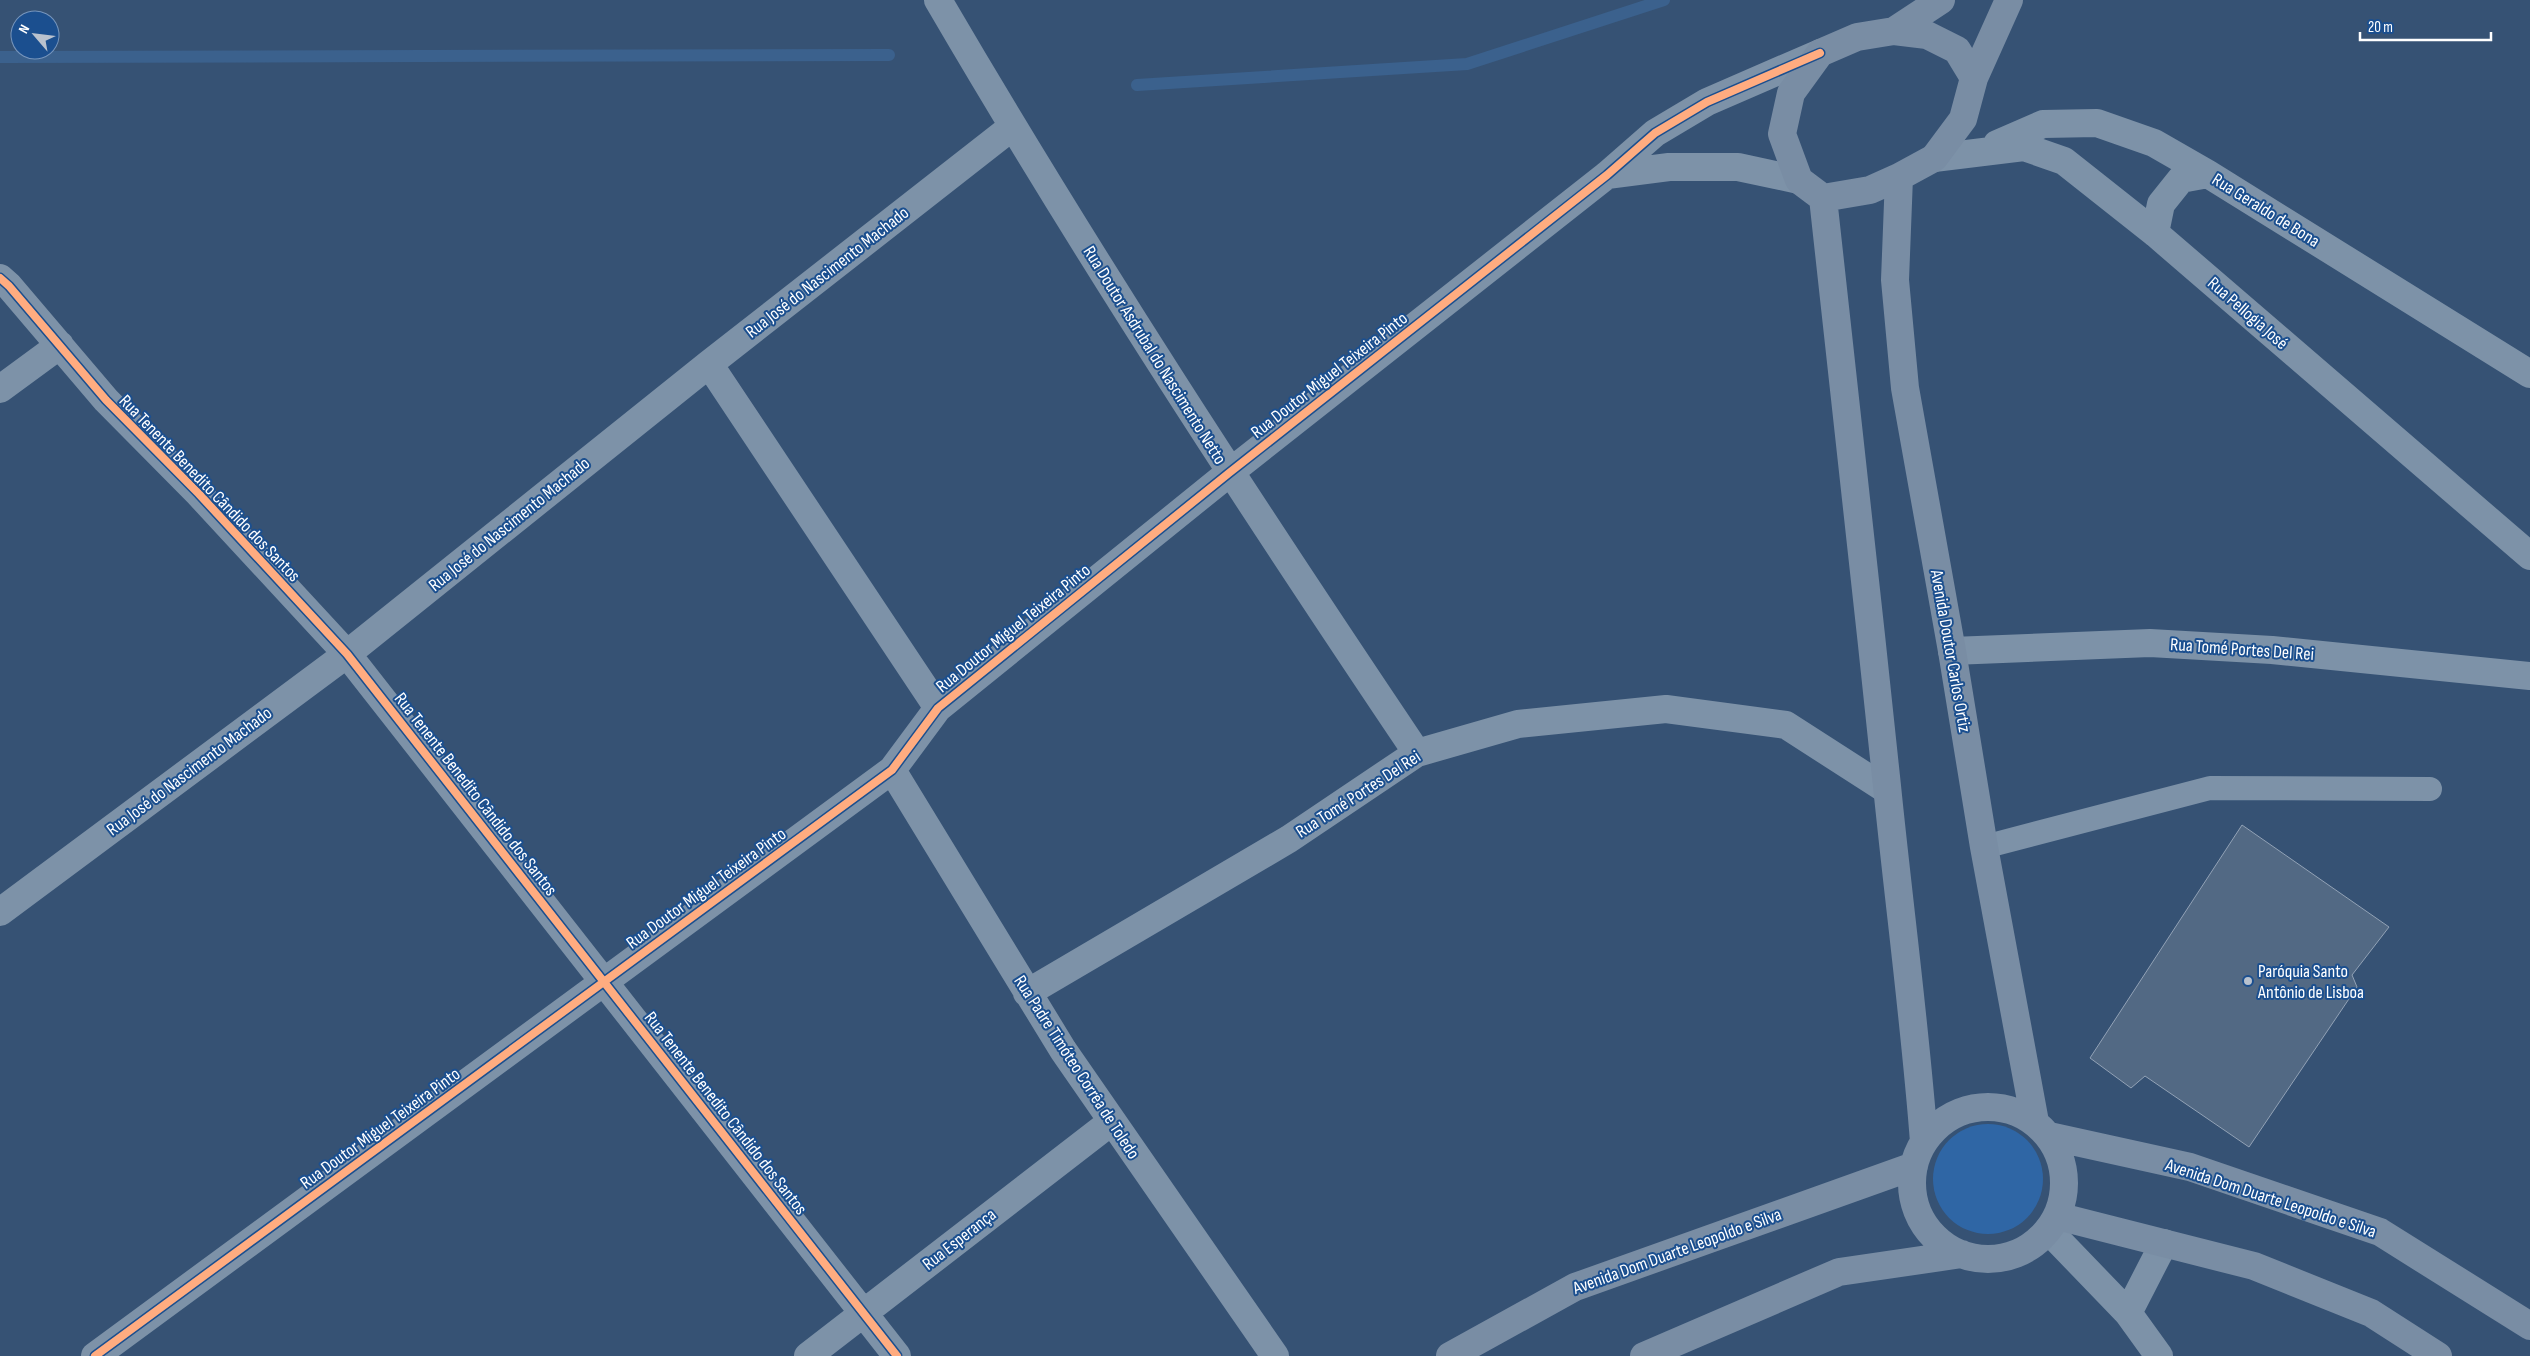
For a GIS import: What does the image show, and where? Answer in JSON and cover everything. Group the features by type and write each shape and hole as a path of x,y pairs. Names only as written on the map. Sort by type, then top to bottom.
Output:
{"main road":[{"path":"1894,31 1941,0"},
{"path":"1823,198 1870,190 1934,158 1964,120 1974,78 2009,0"},
{"path":"1919,1154 1941,1122 1963,1110 1988,1106 2013,1110 2042,1129 2059,1154 2063,1170 2062,1201 2052,1223 2037,1241 2021,1252 2001,1258 1982,1259 1962,1254 1943,1244 1927,1228 1916,1209 1912,1188 1919,1154 1916,1036 1887,790 1846,392 1823,198 1799,180 1782,134 1791,94 1820,53 1857,37 1894,31 1927,35 1957,50 1974,78"},
{"name":"Avenida Doutor Carlos Ortiz","path":"1899,177 1895,280 1905,388 1952,651 1984,847 2042,1129"},
{"name":"Avenida Dom Duarte Leopoldo e Silva","path":"2042,1129 2190,1167 2380,1232 2530,1326"},
{"name":"Avenida Dom Duarte Leopoldo e Silva","path":"1450,1356 1575,1287 1919,1154"},
{"path":"2052,1223 2164,1243 2254,1266 2371,1313 2438,1356"},
{"path":"1644,1356 1839,1272 1962,1254"}],"street":[{"name":"Rua Doutor Asdrubal do Nascimento Netto","path":"938,0 1012,127 1229,473 1417,753"},
{"name":"Rua Doutor Miguel Teixeira Pinto","path":"95,1356 892,770 938,708 1229,473 1607,175 1655,133 1707,102 1820,53"},
{"name":"Rua Geraldo de Bona","path":"1982,151 2043,124 2097,123 2154,143 2208,174 2530,374"},
{"name":"Rua José do Nascimento Machado","path":"0,912 347,654 709,364 1012,127"},
{"name":"Rua Pellogia José","path":"1934,158 2024,147 2064,161 2155,233 2530,556"},
{"name":"Rua Doutor Miguel Teixeira Pinto","path":"1607,175 1669,166 1738,167 1799,180"},
{"path":"2155,233 2161,204 2181,180 2208,174"},
{"name":"Rua Tenente Benedito Cândido dos Santos","path":"0,278 106,400 199,494 347,654 897,1356"},
{"path":"0,389 60,345"},
{"path":"709,364 938,708"},
{"name":"Rua Tomé Portes Del Rei","path":"1952,651 2150,643 2272,650 2530,676"},
{"name":"Rua Tomé Portes Del Rei","path":"1027,993 1290,839 1417,753 1518,724 1666,709 1786,725 1887,790"},
{"name":"Rua Padre Timóteo Corrêa de Toledo","path":"892,770 1027,993 1111,1122 1275,1356"},
{"name":"Rua Esperança","path":"808,1356 1111,1122"},
{"path":"2052,1223 2128,1312 2159,1356"},
{"path":"2128,1312 2164,1243"}],"lane":[{"path":"1984,847 2210,788 2430,789"}],"shaded area":[{"path":"1988,1124 2009,1128 2027,1140 2039,1158 2043,1179 2039,1200 2027,1218 2009,1230 1988,1234 1967,1230 1949,1218 1937,1200 1933,1179 1937,1158 1949,1140 1967,1128"}],"building":[{"name":"Paróquia Santo Antônio de Lisboa","path":"2242,825 2389,927 2352,975 2357,987 2249,1147 2145,1076 2131,1088 2090,1058"}],"waterway":[{"path":"1137,85 1467,64 1664,0"},
{"path":"0,57 889,55"}],"cycle path":[{"path":"95,1356 892,770 938,708 1229,473 1607,175 1655,133 1707,102 1820,53"},
{"path":"0,278 9,286 106,400 199,494 347,654 897,1356"}],"place":[{"name":"Paróquia Santo Antônio de Lisboa","path":"2248,981"}]}
